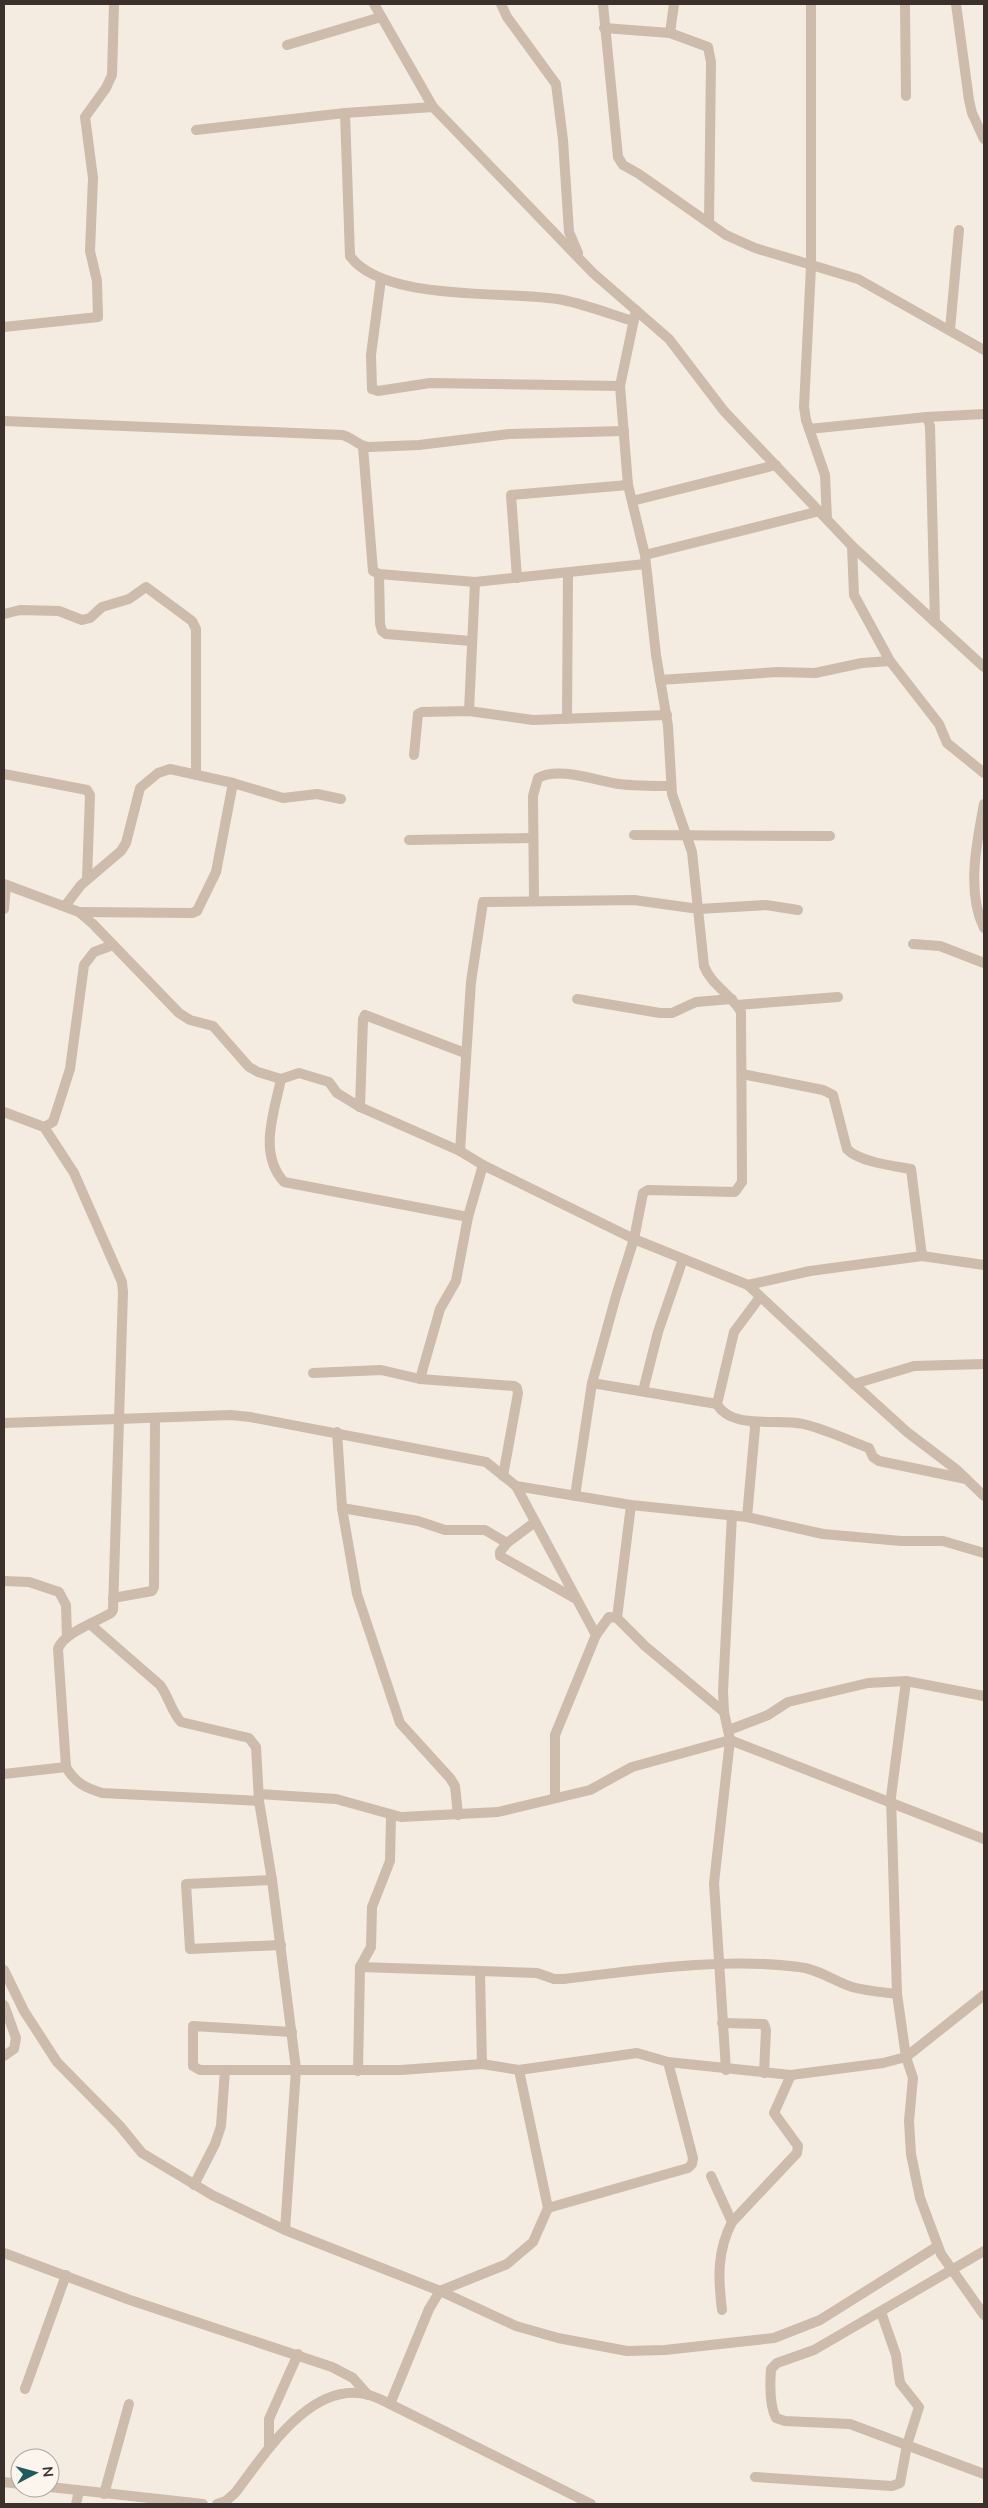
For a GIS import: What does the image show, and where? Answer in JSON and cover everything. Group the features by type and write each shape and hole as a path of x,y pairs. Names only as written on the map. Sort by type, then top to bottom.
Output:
{"street":[{"path":"4,328 98,317 97,281 90,251 93,178 85,117 106,88 112,75 114,4"},
{"path":"374,4 433,107 635,315 669,339 724,411 820,510 852,546 984,667"},
{"path":"501,4 507,17 556,84 563,140 569,232 580,259"},
{"path":"603,4 618,157 623,165 726,234 755,248 811,267 858,279 984,350"},
{"path":"670,33 674,4"},
{"path":"811,4 811,267 804,407 826,482 827,520"},
{"path":"905,4 906,96"},
{"path":"956,4 972,113 984,139"},
{"path":"287,45 381,17"},
{"path":"604,28 670,33 708,47 711,53 709,222"},
{"path":"196,130 345,113 433,107"},
{"path":"345,113 350,256 360,266 381,279 419,288 563,300 635,315"},
{"path":"950,330 959,230"},
{"path":"381,279 371,355 372,389 378,391 430,383 620,386"},
{"path":"576,1496 592,1383 634,1239 643,1193 648,1190 731,1192 740,1187 742,1182 741,1012 735,1002 707,974 703,957 692,852 671,786 667,715 660,680 645,559 628,485 620,386 635,315"},
{"path":"809,429 927,417 984,414"},
{"path":"927,417 930,426 935,622"},
{"path":"4,421 342,435 363,446 419,445 509,434 624,431"},
{"path":"363,446 374,571 379,574 475,582 568,573 645,559 820,510"},
{"path":"632,501 776,465"},
{"path":"517,578 511,496 628,485"},
{"path":"852,546 854,595 857,604 890,661 939,724 947,743 984,772"},
{"path":"567,719 568,573"},
{"path":"379,574 380,624 382,631 386,634 471,641"},
{"path":"469,711 475,582"},
{"path":"4,614 20,610 59,611 82,620 90,618 102,607 129,599 146,587 192,620 196,629 196,775"},
{"path":"660,680 777,672 815,673 862,663 890,661"},
{"path":"414,755 418,714 422,712 469,711 533,720 667,715"},
{"path":"65,906 87,879 121,851 126,843 140,788 158,772 170,770 196,775 233,783 283,798 317,794 341,799"},
{"path":"4,774 88,790 90,794 87,879"},
{"path":"534,900 533,796 538,778 543,775 564,774 618,784 671,786"},
{"path":"79,912 192,913 197,911 204,901 216,872 233,783"},
{"path":"984,804 974,853 978,916 984,928"},
{"path":"634,835 830,836"},
{"path":"410,840 532,838"},
{"path":"4,909 5,885 79,912 179,1013 190,1020 210,1023 249,1067 281,1079 299,1073 328,1082 337,1092 360,1107 460,1151 483,1165 634,1239 748,1285 854,1384 908,1432 968,1479 984,1496"},
{"path":"460,1151 471,982 483,902 634,900 699,909 766,905 798,910"},
{"path":"913,944 940,946 984,963"},
{"path":"44,1127 52,1122 70,1069 84,965 94,952 113,945"},
{"path":"577,999 660,1013 672,1013 696,1002 838,997"},
{"path":"360,1107 363,1019 365,1015 465,1053"},
{"path":"742,1074 823,1090 832,1095 847,1149 852,1155 878,1162 882,1165 911,1169 922,1256"},
{"path":"281,1079 268,1144 274,1168 284,1182 468,1217"},
{"path":"4,1112 44,1127 74,1173 122,1282 119,1419 111,1614 67,1637 60,1643 58,1649 66,1767 71,1777 84,1788 102,1793 336,1799 391,1816 429,1818 498,1812 602,1785 632,1767 730,1735 788,1702 868,1683 906,1681 984,1696"},
{"path":"420,1379 440,1309 456,1281 468,1217 483,1165"},
{"path":"748,1285 810,1271 922,1256 984,1264"},
{"path":"643,1391 658,1332 684,1259"},
{"path":"717,1404 734,1332 760,1297"},
{"path":"854,1384 914,1366 984,1364"},
{"path":"313,1373 381,1370 420,1379 514,1386 517,1388 503,1476"},
{"path":"592,1383 717,1404 726,1415 754,1423 786,1422 804,1424 869,1448 873,1457 879,1460 968,1479"},
{"path":"4,1423 240,1416 337,1432 486,1462 516,1486 596,1635"},
{"path":"113,1598 152,1591 154,1587 155,1418"},
{"path":"747,1517 754,1423"},
{"path":"337,1432 342,1508 357,1594 400,1723 450,1778 454,1786 458,1815"},
{"path":"516,1486 631,1505 747,1517 823,1534 902,1541 943,1541 984,1553"},
{"path":"617,1618 631,1505"},
{"path":"342,1508 418,1521 445,1530 485,1530 507,1544"},
{"path":"726,2070 714,1883 730,1735 724,1712 732,1515"},
{"path":"535,1522 507,1544 500,1552 504,1560 577,1600"},
{"path":"4,1581 29,1582 59,1592 66,1605 67,1637"},
{"path":"555,1796 555,1735 596,1635 609,1618 617,1618 645,1646 724,1712"},
{"path":"91,1625 160,1685 167,1695 175,1716 181,1722 254,1741 256,1747 259,1798 281,1945 296,2069 285,2230"},
{"path":"906,1681 891,1797 897,1994 906,2057 913,2078 909,2121 911,2154 920,2198 938,2246 952,2271 984,2315"},
{"path":"730,1735 892,1802 895,1805 984,1839"},
{"path":"4,1774 66,1767"},
{"path":"358,2071 360,1967 371,1947 372,1907 390,1861 391,1816"},
{"path":"272,1880 186,1884 190,1949 281,1945"},
{"path":"360,1967 480,1973 538,1973 554,1979 564,1979 633,1971 720,1965 802,1967 818,1971 850,1986 866,1991 897,1994"},
{"path":"4,1970 24,2011 57,2062 120,2126 142,2153 194,2185 285,2230 440,2291 516,2326 558,2338 627,2350 665,2350 774,2338 804,2327 852,2302 938,2246"},
{"path":"480,1973 482,2064"},
{"path":"292,2032 193,2026 193,2066 195,2069 225,2070 296,2069 358,2071 482,2064 519,2070 637,2053 668,2062 726,2070 791,2075 884,2063 906,2057 984,1995"},
{"path":"4,2005 16,2038 14,2049 4,2056"},
{"path":"722,2023 764,2024 766,2030 764,2073"},
{"path":"548,2208 688,2168 692,2164 693,2158 668,2062"},
{"path":"194,2185 215,2144 221,2126 225,2070"},
{"path":"390,2404 429,2309 440,2291 507,2264 533,2242 548,2208 519,2070"},
{"path":"722,2310 718,2278 721,2249 732,2222 798,2153 798,2146 774,2113 791,2075"},
{"path":"711,2176 732,2222"},
{"path":"984,2251 814,2350 777,2363 771,2369 773,2412 776,2418 785,2421 850,2424 984,2474"},
{"path":"5,2257 66,2275 130,2300 298,2354 332,2367 353,2378 368,2395"},
{"path":"25,2389 66,2275"},
{"path":"755,2478 897,2486 900,2483 907,2444 919,2407 900,2384 896,2355 881,2312"},
{"path":"269,2448 269,2419 298,2354"},
{"path":"217,2504 226,2501 235,2493 283,2430 317,2403 348,2394 368,2395 390,2404 591,2504"},
{"path":"104,2494 129,2404"},
{"path":"60,2488 184,2504 203,2504"},
{"path":"76,2504 79,2490"}]}
